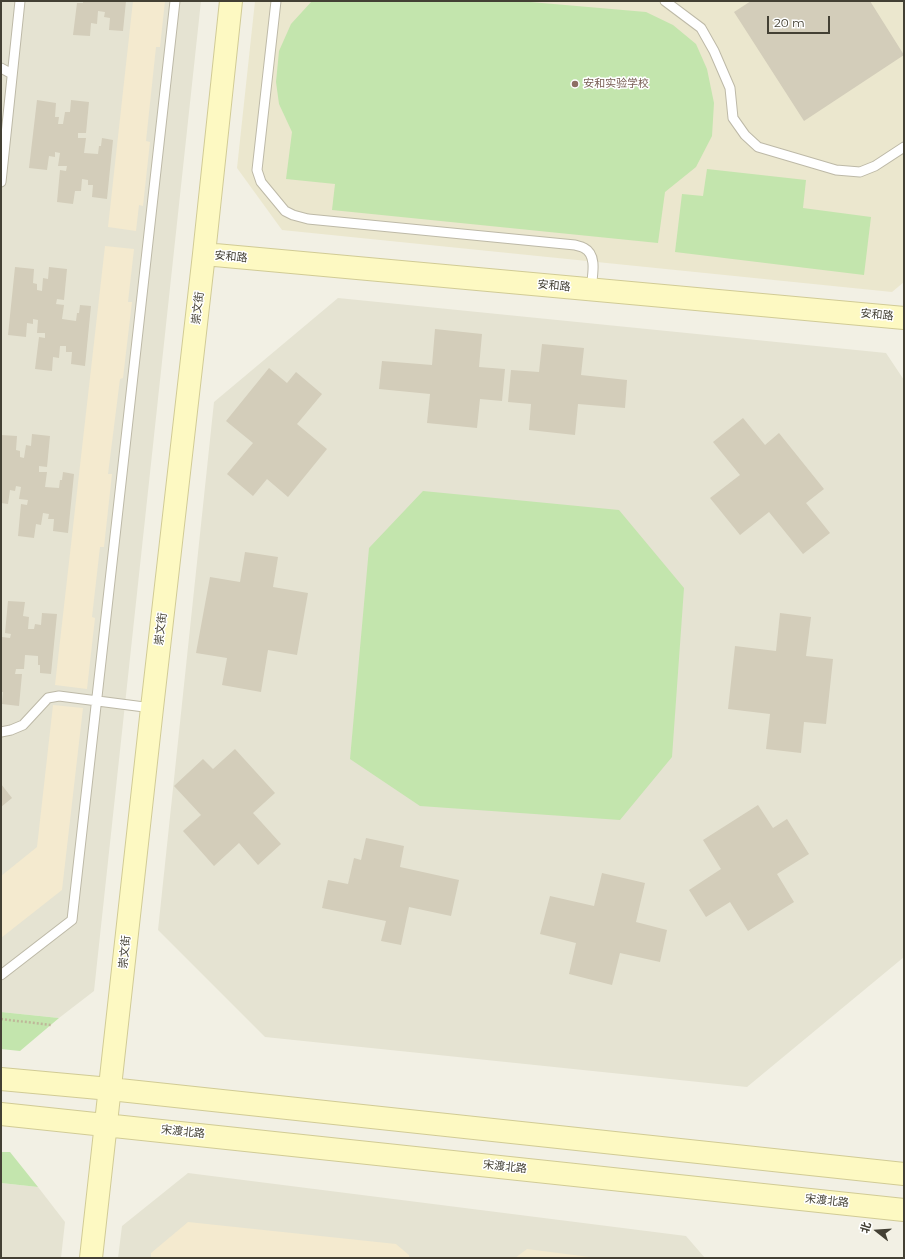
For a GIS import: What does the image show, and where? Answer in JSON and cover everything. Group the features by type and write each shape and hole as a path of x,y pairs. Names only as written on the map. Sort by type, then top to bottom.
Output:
{"street":[{"name":"崇文街","path":"91,1258 231,1"},
{"name":"安和路","path":"204,254 904,318"},
{"path":"1,1079 110,1088 904,1174"},
{"name":"宋渡北路","path":"1,1114 904,1210"}],"lane":[{"path":"1,182 20,1"},
{"path":"1,975 72,920 175,1"},
{"path":"276,1 257,170 260,182 285,211 308,219 575,245 585,248 592,255 593,267 591,289"},
{"path":"665,1 701,28 714,51 730,88 733,118 745,135 758,147 836,170 860,172 875,166 904,147"},
{"path":"1,68 12,74"},
{"path":"1,732 23,725 48,698 59,696 152,708"}],"path":[{"path":"1,1019 51,1025"}],"shaded area":[{"path":"1,1 201,1 94,991 59,1018 1,1012"},
{"path":"133,1 165,1 160,47 156,47 146,141 150,142 143,206 139,205 136,231 108,227"},
{"name":"安和实验学校","path":"255,1 904,1 904,282 892,292 282,230 237,168"},
{"path":"105,246 134,249 128,302 132,302 123,378 120,379 108,474 112,474 104,547 100,547 92,617 95,618 87,689 55,685"},
{"path":"338,298 886,353 904,380 904,957 747,1087 265,1037 158,930 214,402"},
{"path":"53,705 83,708 62,890 1,938 1,876 37,847"},
{"path":"188,1173 686,1236 705,1258 118,1258 122,1226"},
{"path":"1,1183 38,1187 65,1222 61,1258 1,1258"},
{"path":"188,1222 396,1244 409,1255 409,1258 151,1258 151,1253"},
{"path":"527,1249 597,1258 515,1258"}],"green space":[{"path":"312,1 519,1 646,12 673,25 696,44 707,69 714,103 712,136 696,167 665,192 658,243 332,210 335,184 286,179 292,132 279,104 276,82 279,51 291,24"},
{"path":"707,169 806,180 803,208 871,217 864,275 675,252 682,194 703,196"},
{"path":"423,491 619,510 684,588 672,757 620,820 420,806 350,759 369,548"},
{"path":"1,1012 59,1018 20,1051 1,1049"},
{"path":"1,1152 10,1152 38,1187 1,1183"}],"building":[{"path":"83,1 126,1 123,31 109,30 110,18 104,17 105,12 98,11 97,24 91,23 90,36 73,35 77,3 83,3"},
{"path":"751,1 870,1 904,55 804,121 734,12"},
{"path":"37,100 56,103 55,117 59,117 58,124 63,124 65,112 70,112 71,100 89,102 86,133 78,133 78,138 86,138 84,153 98,154 102,138 113,140 107,199 92,197 93,185 88,185 88,180 82,179 81,191 75,191 73,204 57,202 60,170 66,171 67,166 58,166 60,153 55,152 55,157 49,156 47,170 29,168"},
{"path":"15,267 34,269 33,283 37,284 37,290 42,291 43,278 48,279 49,267 67,269 64,300 57,299 56,304 64,305 62,319 76,321 80,305 91,306 85,366 71,364 72,352 66,352 66,346 60,346 59,358 53,357 52,371 35,369 39,337 45,338 45,333 37,333 38,320 33,319 33,324 27,323 26,337 8,335"},
{"path":"435,329 482,334 479,367 505,369 502,401 480,399 477,428 427,423 430,394 379,389 382,361 432,365"},
{"path":"542,344 584,348 581,375 627,380 625,408 578,404 575,435 529,430 531,404 508,402 511,370 539,372"},
{"path":"269,368 287,383 296,372 322,394 297,424 327,449 288,497 267,479 253,496 227,474 253,443 226,421"},
{"path":"743,418 765,445 779,433 824,489 806,503 830,533 803,554 769,512 740,535 710,498 740,475 713,442"},
{"path":"32,434 50,436 47,467 39,466 39,472 47,472 45,487 59,488 63,472 74,474 68,533 53,531 54,519 48,519 49,514 43,513 41,525 36,524 34,538 18,536 21,504 27,505 28,500 19,499 21,487 16,486 15,491 10,490 8,504 1,503 1,435 17,436 16,450 20,451 20,457 24,458 26,445 31,446"},
{"path":"245,552 278,557 273,587 308,593 297,655 268,650 261,692 222,685 227,658 196,653 210,577 240,582"},
{"path":"8,601 25,602 23,616 29,617 28,629 34,629 35,624 41,625 42,613 57,614 51,674 40,673 38,656 25,655 24,669 16,669 15,674 22,674 19,706 2,704 2,637 10,638 11,634 5,633"},
{"path":"780,613 811,617 806,656 833,659 826,724 804,722 801,753 766,749 770,714 728,709 735,646 776,651"},
{"path":"235,749 275,793 253,813 281,844 258,865 239,843 214,866 183,831 201,815 174,786 203,759 213,769"},
{"path":"1,784 12,798 1,807"},
{"path":"758,805 773,828 787,819 809,854 777,874 794,902 748,931 730,902 706,917 689,890 721,869 703,840"},
{"path":"366,838 404,846 400,867 459,880 451,916 409,907 401,945 381,941 386,921 322,908 328,880 348,884 354,858 361,860"},
{"path":"602,873 645,883 636,922 667,930 660,962 620,953 612,985 569,974 576,943 540,934 550,896 594,906"}],"place":[{"name":"安和实验学校","path":"575,84"}]}
